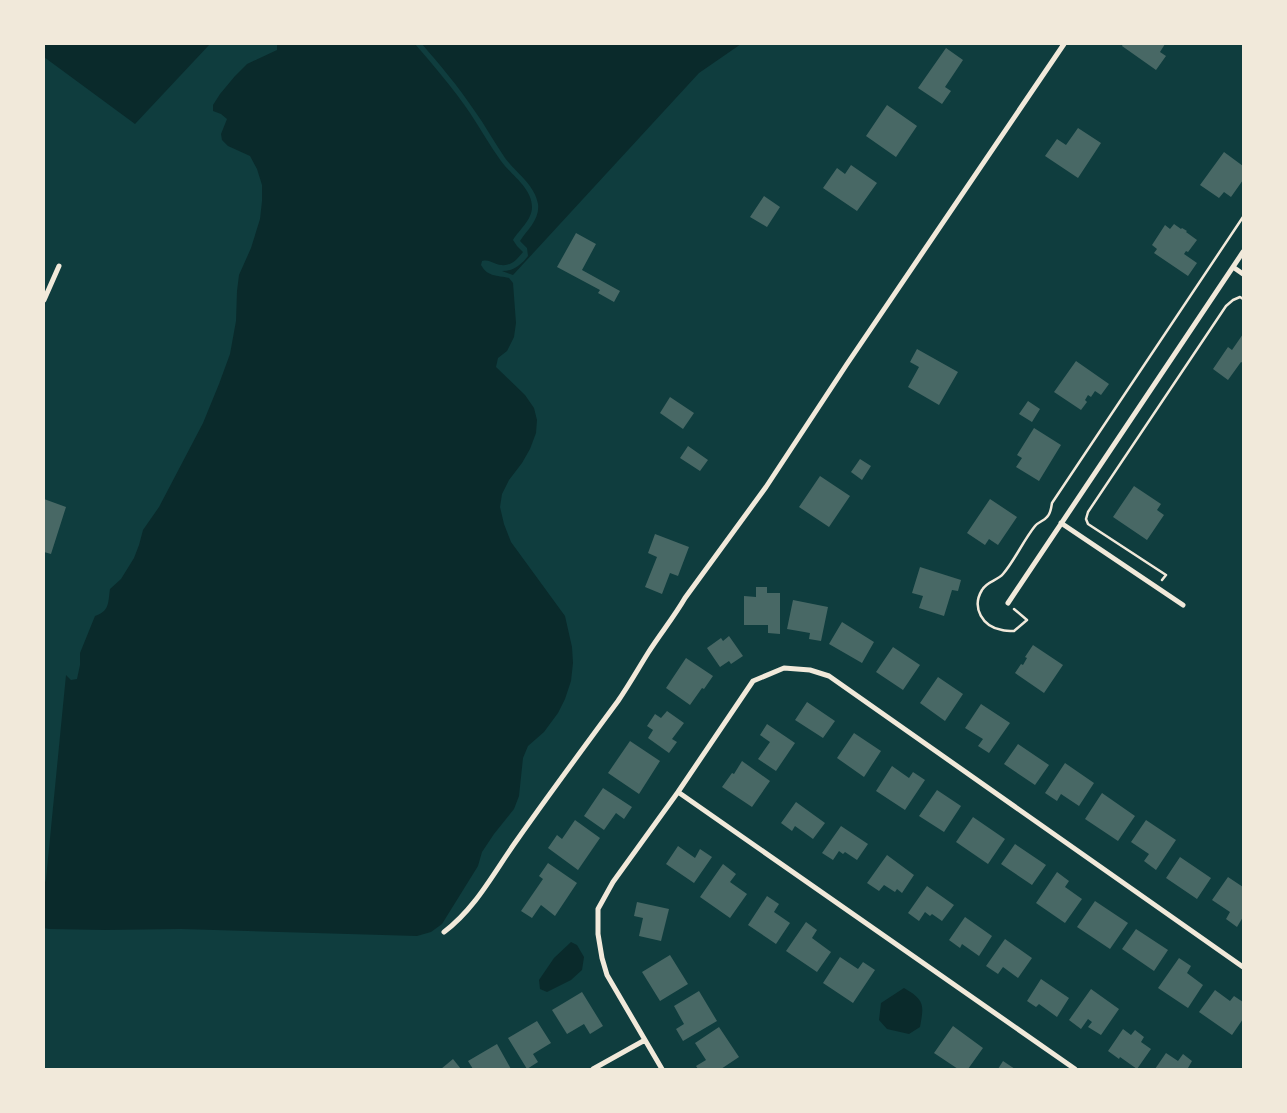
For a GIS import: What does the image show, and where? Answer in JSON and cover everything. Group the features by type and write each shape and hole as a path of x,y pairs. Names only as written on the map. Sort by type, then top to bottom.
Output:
{"street":[{"path":"444,932 454,925 470,908 622,695 685,598 766,487 1064,44"},
{"path":"1008,603 1243,252"},
{"path":"44,300 59,266"},
{"path":"1233,267 1243,274"},
{"path":"1061,523 1183,605"},
{"path":"662,1069 607,975 598,934 598,909 613,882 678,792 753,681 784,668 810,670 829,676 1243,967"},
{"path":"678,792 1072,1069"},
{"path":"593,1069 645,1040"}],"path":[{"path":"1008,603 1026,620 1014,631 989,626 982,619 978,609 981,590 988,583 1002,576 1036,525 1048,516 1052,503 1243,217"},
{"path":"1157,588 1166,575 1088,524 1086,519 1088,512 1226,306 1240,297 1243,299"}],"water":[{"path":"44,44 210,44 135,124 44,57"},
{"path":"277,44 415,44 457,95 501,161 529,194 532,207 530,216 513,240 523,252 511,264 499,265 490,261 482,261 481,265 490,274 509,278 513,283 516,323 514,337 507,351 498,358 496,367 525,395 534,408 537,420 536,433 530,449 509,480 502,494 500,507 511,542 565,616 572,647 571,681 558,713 544,732 528,746 523,758 519,796 514,809 482,852 478,866 442,924 431,932 417,936 181,929 105,930 44,928 44,886 66,675 71,680 77,679 80,653 95,616 106,609 110,589 121,579 134,558 143,530 159,507 203,423 230,354 236,321 239,275 251,248 260,219 262,185 257,169 250,156 228,146 222,140 221,134 227,119 213,111 213,105 220,94 247,64 277,50"},
{"path":"422,44 741,44 699,73 513,275 502,271 517,267 528,256 527,248 520,241 533,224 537,214 538,204 536,197 529,185 505,158 462,93"},
{"path":"571,942 577,945 584,957 582,970 571,980 547,992 540,989 539,980 554,958"},
{"path":"904,988 916,996 922,1008 920,1027 909,1034 887,1029 879,1020 881,1003"}],"building":[{"path":"1123,44 1165,44 1160,52 1166,56 1156,70 1122,46"},
{"path":"946,48 963,60 945,87 951,91 942,104 918,88"},
{"path":"887,105 917,126 896,157 866,136"},
{"path":"1078,128 1101,143 1078,178 1045,156 1057,139 1066,145"},
{"path":"1224,152 1243,166 1243,180 1231,197 1224,192 1219,198 1200,185"},
{"path":"851,165 877,183 857,211 823,188 837,168 845,174"},
{"path":"764,196 780,207 767,227 750,217"},
{"path":"1174,224 1187,231 1197,240 1188,252 1186,251 1184,254 1197,263 1188,276 1154,253 1157,249 1152,245 1165,225 1170,229"},
{"path":"576,233 596,244 582,270 620,291 614,302 598,293 600,290 557,267"},
{"path":"1243,334 1243,363 1241,362 1228,380 1213,369 1228,347 1232,350"},
{"path":"917,349 958,372 939,405 908,387 919,367 910,362"},
{"path":"1076,361 1109,384 1101,395 1095,391 1091,397 1088,395 1085,400 1087,402 1081,410 1054,392"},
{"path":"670,397 694,413 683,429 660,413"},
{"path":"1028,401 1040,409 1032,422 1019,414"},
{"path":"1034,428 1061,445 1039,481 1016,467 1022,458 1017,455"},
{"path":"688,446 708,460 700,471 680,458"},
{"path":"860,459 871,466 862,480 851,472"},
{"path":"820,476 850,496 829,527 799,507"},
{"path":"1134,486 1161,504 1157,510 1164,515 1147,540 1113,517"},
{"path":"44,499 66,507 51,554 44,552"},
{"path":"990,499 1017,517 998,545 989,539 985,545 967,533"},
{"path":"655,534 689,547 678,576 670,573 662,594 645,587 657,557 648,553"},
{"path":"920,567 961,580 958,591 952,590 944,616 919,608 923,596 912,593"},
{"path":"756,587 767,587 767,593 780,593 780,634 768,633 768,625 744,625 744,596 756,597"},
{"path":"793,600 828,607 821,641 809,639 810,633 787,629"},
{"path":"842,622 874,642 862,663 829,644"},
{"path":"729,636 743,656 731,664 729,661 720,667 707,648 721,638 723,641"},
{"path":"1033,645 1063,665 1044,693 1015,673 1021,664 1023,665 1027,658 1025,657"},
{"path":"893,647 920,665 903,690 876,672"},
{"path":"686,658 713,676 690,705 666,688"},
{"path":"938,677 963,694 945,721 920,703"},
{"path":"807,702 835,721 823,738 795,720"},
{"path":"981,704 1010,723 989,753 978,746 983,739 965,728"},
{"path":"667,711 684,723 672,739 677,742 669,753 648,738 653,730 647,726 655,714 661,718"},
{"path":"767,724 795,743 776,771 758,759 770,742 760,735"},
{"path":"854,733 881,751 864,777 837,758"},
{"path":"630,741 660,761 639,794 608,773"},
{"path":"1018,744 1049,765 1035,785 1004,764"},
{"path":"742,761 770,781 752,807 722,787 732,773 734,774"},
{"path":"1065,763 1094,783 1079,806 1061,794 1057,801 1045,793"},
{"path":"892,766 909,778 913,772 925,780 905,810 876,791"},
{"path":"603,788 632,807 624,819 616,813 604,830 584,816"},
{"path":"937,790 961,806 944,832 919,816"},
{"path":"1102,793 1135,816 1118,841 1085,819"},
{"path":"796,802 825,823 813,839 795,826 792,831 781,823"},
{"path":"973,817 1005,839 988,864 956,842"},
{"path":"575,820 600,838 578,870 548,848 557,835 562,839"},
{"path":"1146,820 1176,840 1156,870 1144,861 1149,854 1131,842"},
{"path":"841,826 868,844 857,860 845,852 843,854 839,851 833,860 822,853"},
{"path":"1015,844 1046,865 1032,885 1001,864"},
{"path":"678,846 695,858 700,849 712,857 694,883 666,864"},
{"path":"887,855 914,875 902,893 897,889 895,892 884,885 879,891 867,883"},
{"path":"1180,857 1211,878 1197,899 1166,878"},
{"path":"548,863 577,883 555,916 541,905 532,918 521,911 543,879 539,876"},
{"path":"723,864 736,874 730,882 747,894 730,918 700,897"},
{"path":"1057,872 1069,881 1065,887 1082,899 1065,923 1036,903"},
{"path":"1228,877 1243,887 1243,917 1237,927 1226,919 1230,912 1212,900"},
{"path":"927,886 954,905 942,921 932,914 930,916 925,912 919,921 908,913"},
{"path":"767,896 779,904 774,912 790,923 776,944 748,925"},
{"path":"1095,901 1128,923 1110,949 1077,927"},
{"path":"637,902 669,909 661,941 639,936 643,918 634,916"},
{"path":"965,917 992,936 979,956 962,944 960,948 949,940"},
{"path":"806,922 817,930 812,938 831,952 817,972 786,951"},
{"path":"1136,929 1168,950 1154,971 1122,949"},
{"path":"1005,939 1032,958 1018,978 1003,967 998,974 986,966"},
{"path":"670,955 688,984 660,1001 642,972"},
{"path":"840,957 858,969 863,962 875,970 853,1003 823,983"},
{"path":"1179,958 1191,966 1187,973 1203,985 1188,1008 1158,988"},
{"path":"1041,979 1069,998 1057,1017 1039,1004 1036,1007 1027,1001"},
{"path":"1091,989 1119,1009 1101,1035 1088,1027 1092,1022 1088,1019 1081,1029 1069,1020"},
{"path":"1215,990 1230,1001 1234,996 1243,1002 1243,1019 1232,1035 1199,1012"},
{"path":"699,991 717,1021 683,1041 676,1029 684,1024 674,1006"},
{"path":"582,992 603,1026 590,1034 584,1024 567,1034 552,1010"},
{"path":"537,1021 551,1043 533,1054 538,1062 527,1069 508,1038"},
{"path":"953,1026 983,1048 968,1069 958,1069 934,1053"},
{"path":"719,1027 739,1057 721,1069 698,1069 696,1066 706,1060 695,1043"},
{"path":"1123,1029 1131,1035 1135,1030 1144,1037 1141,1042 1151,1049 1137,1069 1108,1051"},
{"path":"497,1044 511,1069 473,1069 468,1061"},
{"path":"1166,1053 1178,1061 1183,1054 1192,1061 1188,1068 1190,1069 1155,1069"},
{"path":"453,1059 461,1069 441,1069"},
{"path":"1003,1061 1015,1069 998,1069"}]}
